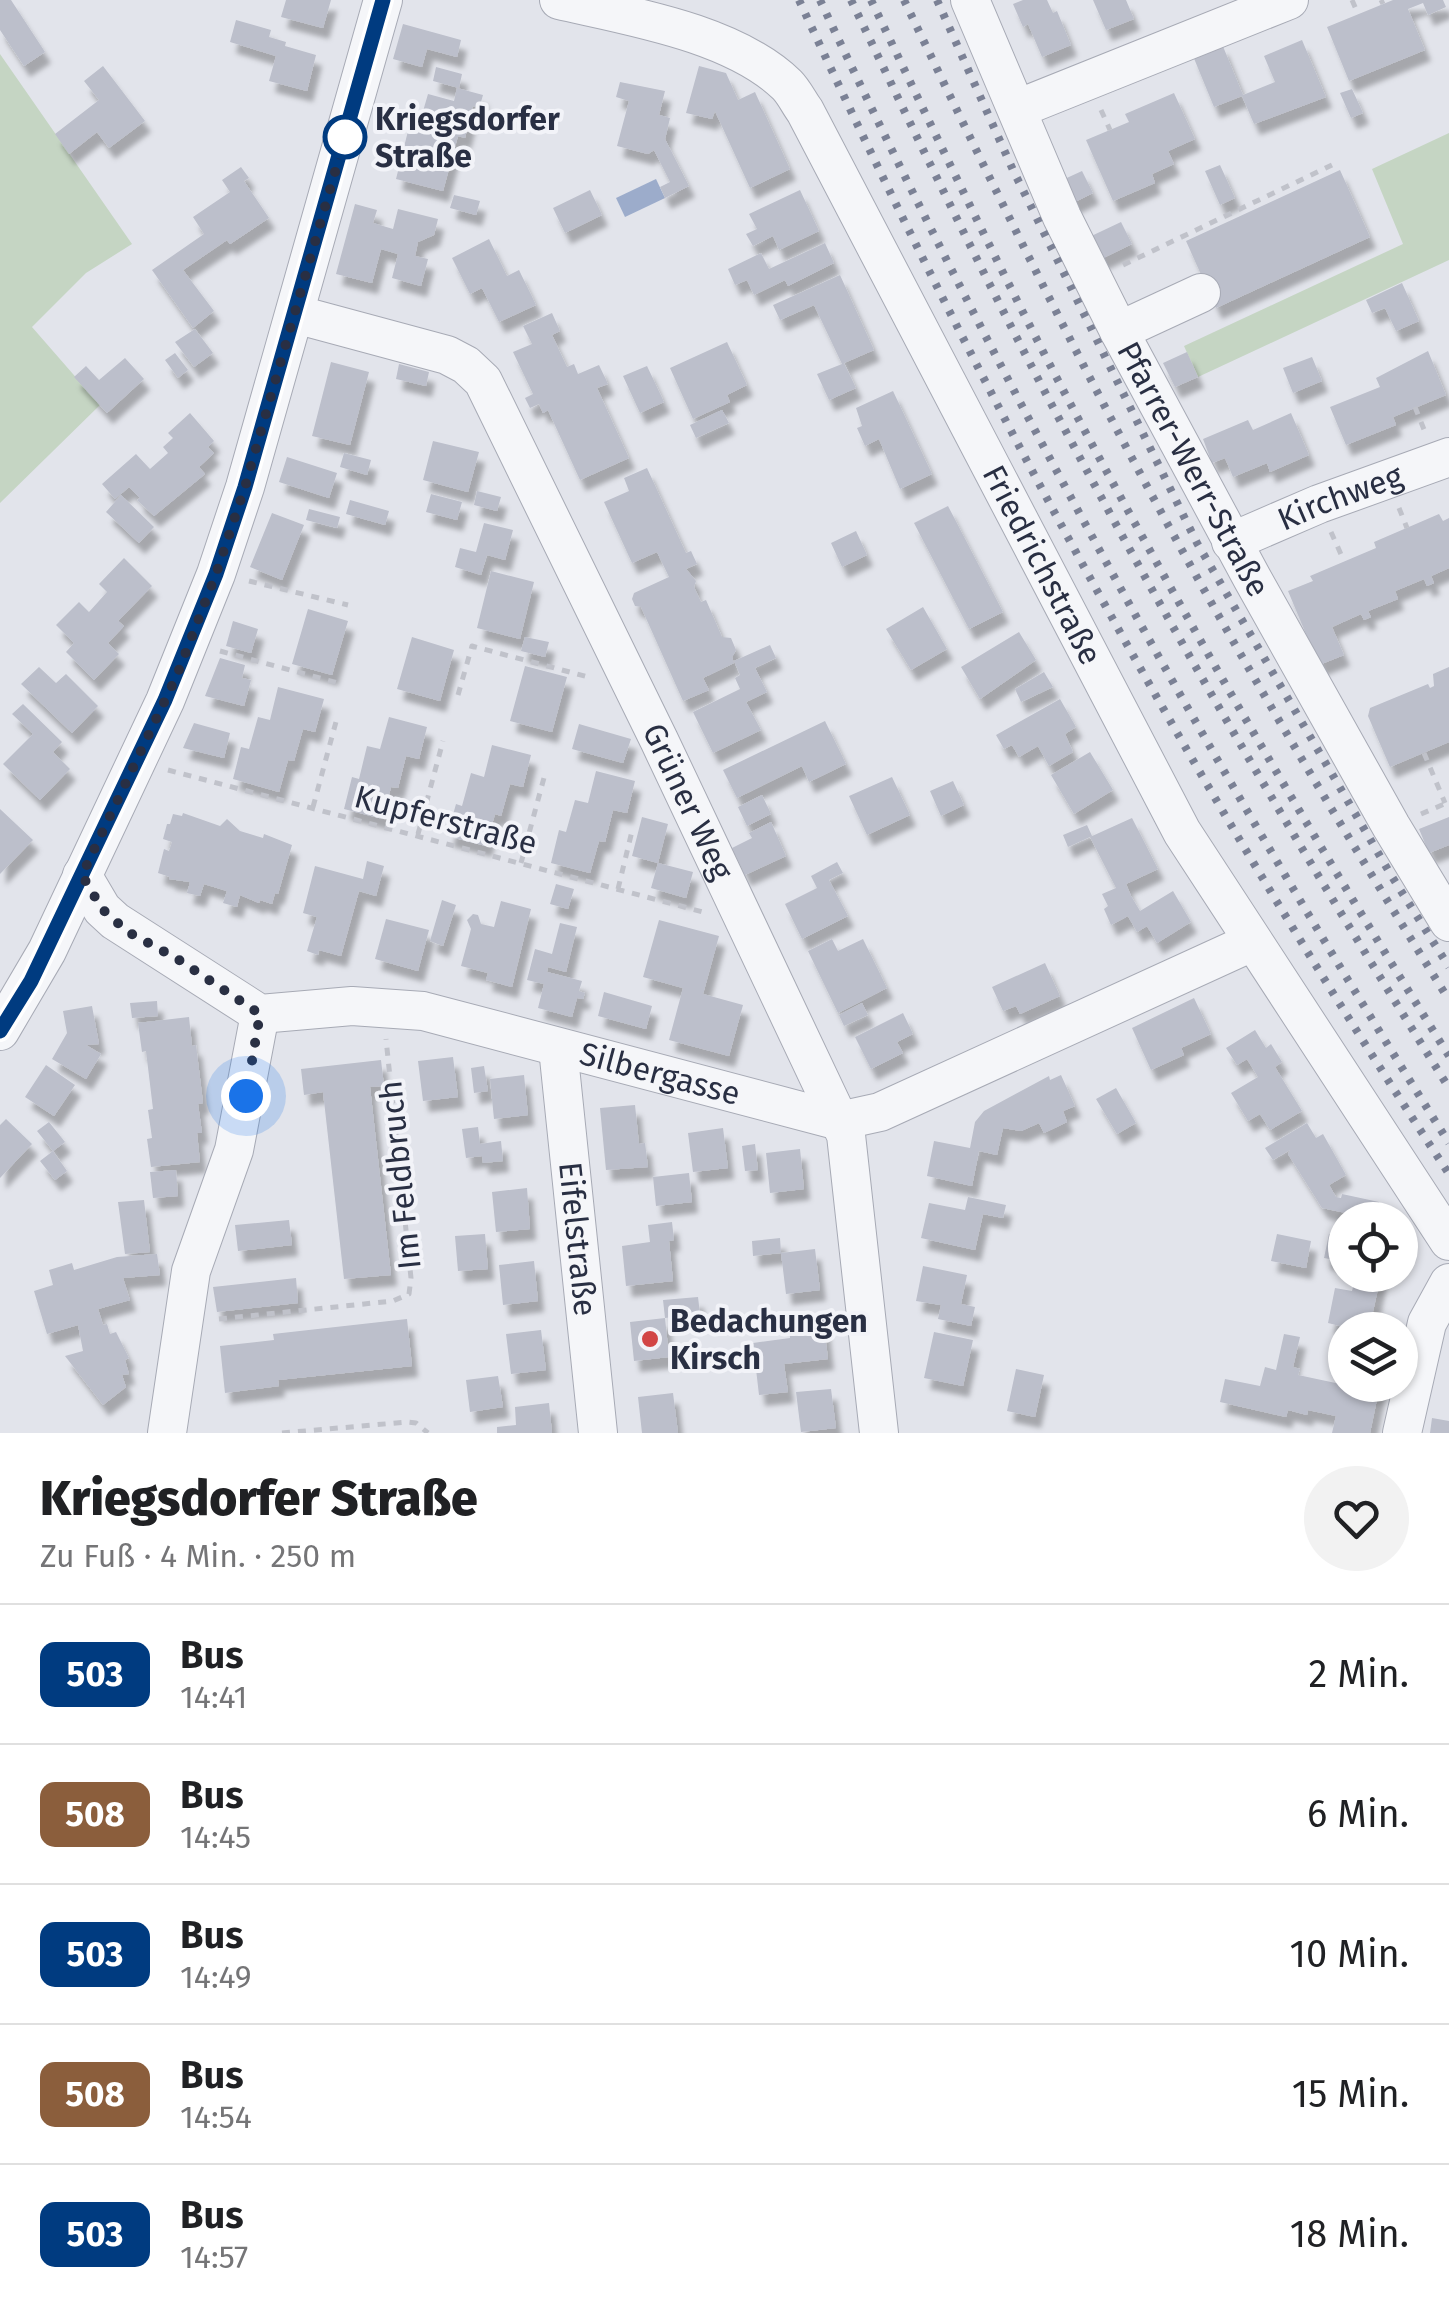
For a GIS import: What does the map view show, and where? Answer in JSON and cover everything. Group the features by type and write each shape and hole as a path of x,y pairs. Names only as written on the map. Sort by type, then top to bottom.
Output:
{"street":[{"path":"0,1031 31,981 136,762 216,574 245,487 382,0"},
{"name":"Friedrichstraße","path":"559,0 717,43 788,86 805,111 1182,832 1449,1241"},
{"name":"Pfarrer-Werr-Straße","path":"970,0 1092,279 1119,331 1232,542 1449,922"},
{"path":"1017,108 1289,0"},
{"path":"1119,331 1201,294"},
{"name":"Grüner Weg","path":"295,314 447,355 466,365 483,381 846,1135 880,1433"},
{"name":"Kirchweg","path":"1232,542 1319,504 1449,457"},
{"path":"82,875 102,909 128,932 176,958 260,1014 234,1150 191,1271 166,1433"},
{"name":"Silbergasse","path":"260,1014 382,1006 423,1010 839,1121 880,1112 1252,942"},
{"name":"Eifelstraße","path":"558,1048 598,1433"},
{"path":"1402,1433 1424,1334 1449,1283"}],"path":[{"path":"1352,0 1358,14"},
{"path":"1092,279 1332,165"},
{"path":"216,574 348,605"},
{"path":"190,642 338,683"},
{"path":"458,696 472,646 634,689"},
{"path":"312,808 337,718"},
{"path":"417,836 443,741"},
{"path":"1424,753 1445,803"},
{"name":"Kupferstraße","path":"136,762 745,923"},
{"path":"521,863 545,774"},
{"path":"618,889 632,831"},
{"name":"Im Feldbruch","path":"182,1322 393,1300 409,1294 411,1278 382,1006"},
{"path":"282,1433 406,1422 416,1423 428,1433"}],"green space":[{"path":"0,54 132,244 86,273 32,327 100,405 0,503"},
{"path":"1449,133 1449,260 1198,377 1184,346 1403,244 1372,169"}],"water":[{"path":"656,179 665,198 625,217 616,198"}],"building":[{"path":"0,0 11,0 45,52 24,66 0,30"},
{"path":"286,0 331,0 323,28 281,17"},
{"path":"1047,0 1053,13 1057,11 1071,45 1042,57 1028,24 1023,27 1013,4"},
{"path":"1093,0 1126,0 1134,19 1106,30"},
{"path":"1393,0 1443,0 1446,7 1428,15 1423,3 1408,9 1425,50 1349,81 1327,27"},
{"path":"236,20 271,30 269,37 286,42 285,46 316,55 307,91 269,81 276,56 230,42"},
{"path":"403,24 461,40 457,57 427,49 422,67 393,59"},
{"path":"1302,40 1326,97 1254,124 1242,96 1214,107 1193,56 1222,44 1243,95 1275,82 1264,56"},
{"path":"103,66 145,121 109,148 97,132 69,154 55,134 99,100 84,81"},
{"path":"699,66 726,73 738,100 755,92 790,169 750,188 715,111 712,119 686,113"},
{"path":"436,67 462,74 459,88 433,81"},
{"path":"620,82 665,91 659,115 670,118 665,139 689,186 665,198 660,187 670,182 654,150 648,154 617,146 629,101 616,97"},
{"path":"457,88 483,95 479,109 473,106 465,138 458,136 443,191 396,179 410,123 419,125 428,94 454,101"},
{"path":"1352,89 1363,113 1351,118 1340,93"},
{"path":"1174,93 1195,139 1168,151 1174,164 1152,174 1155,183 1113,201 1086,140 1129,122 1125,114"},
{"path":"1220,165 1235,198 1220,205 1205,171"},
{"path":"241,167 249,178 244,181 269,218 183,270 214,311 193,328 152,270 204,234 193,217 230,192 222,180"},
{"path":"1340,170 1370,237 1216,308 1186,241"},
{"path":"1082,171 1093,193 1069,205 1058,182"},
{"path":"590,190 602,215 565,233 553,208"},
{"path":"800,190 819,231 779,250 773,236 753,246 746,234 757,229 749,214"},
{"path":"454,195 480,201 476,215 450,208"},
{"path":"355,204 377,210 373,223 393,229 398,209 438,219 434,235 418,242 415,256 428,259 421,286 392,278 398,254 381,249 372,283 336,274"},
{"path":"1121,222 1132,244 1095,262 1085,239"},
{"path":"489,239 507,276 519,270 536,305 499,322 482,288 470,294 452,258"},
{"path":"825,243 834,263 788,286 785,280 754,295 747,280 735,285 728,269 761,253 769,269"},
{"path":"840,275 874,350 844,363 856,388 829,400 817,374 842,364 814,305 780,320 773,305"},
{"path":"1402,283 1419,321 1396,331 1385,308 1372,313 1366,300"},
{"path":"552,313 560,331 552,335 567,367 574,364 578,374 599,365 608,384 597,388 629,458 580,480 548,410 543,413 539,404 530,408 525,398 533,394 513,352 532,344 523,326"},
{"path":"195,329 213,353 194,367 175,342"},
{"path":"727,342 747,385 727,395 730,402 693,419 670,368"},
{"path":"1428,351 1446,395 1393,417 1396,425 1346,445 1330,407 1380,387 1376,378"},
{"path":"1187,352 1198,377 1175,387 1163,363"},
{"path":"175,353 188,370 178,378 165,360"},
{"path":"1312,357 1322,381 1293,393 1283,368"},
{"path":"125,358 144,379 107,413 74,377 86,366 99,380"},
{"path":"331,362 369,372 350,445 312,436"},
{"path":"399,364 429,372 426,386 396,379"},
{"path":"647,366 664,402 640,413 623,376"},
{"path":"893,391 932,474 900,489 879,439 865,446 857,428 862,426 856,408"},
{"path":"722,410 729,423 696,438 690,425"},
{"path":"190,413 214,441 208,447 214,453 199,467 205,474 154,516 129,487 115,499 102,484 136,454 150,469 168,453 163,447 173,438 168,433"},
{"path":"1291,413 1309,455 1270,472 1267,463 1233,477 1225,458 1212,463 1203,439 1248,420 1253,430"},
{"path":"433,441 479,452 468,492 423,480"},
{"path":"344,453 371,460 367,475 340,467"},
{"path":"287,457 337,473 329,498 279,482"},
{"path":"647,468 686,553 691,551 697,564 686,569 696,581 694,587 701,602 706,600 722,637 731,638 736,650 734,663 703,678 709,690 683,701 641,607 635,606 632,599 634,593 669,577 657,552 632,563 604,502 629,491 624,478"},
{"path":"477,491 501,497 497,511 474,505"},
{"path":"431,494 462,502 457,520 426,512"},
{"path":"121,495 154,527 139,543 106,512"},
{"path":"350,500 389,511 385,525 346,514"},
{"path":"948,506 1003,612 969,629 914,523"},
{"path":"309,509 340,517 337,528 306,520"},
{"path":"272,513 304,525 282,580 250,567"},
{"path":"1439,514 1443,521 1449,518 1449,568 1431,576 1434,583 1427,586 1424,579 1395,591 1398,599 1368,611 1371,617 1364,620 1361,614 1332,627 1344,655 1319,665 1288,591 1313,581 1310,576 1376,548 1374,542"},
{"path":"484,523 513,530 505,560 487,555 481,575 455,567 460,548 476,552"},
{"path":"856,531 867,555 842,567 831,543"},
{"path":"124,558 152,586 118,621 124,626 108,643 119,654 94,680 66,652 74,643 56,625 79,602 89,612 107,592 99,584"},
{"path":"491,571 534,582 520,639 477,628"},
{"path":"923,607 947,649 911,670 886,629"},
{"path":"308,609 348,621 332,675 292,664"},
{"path":"233,621 258,629 251,653 226,646"},
{"path":"1019,632 1036,660 980,699 961,667"},
{"path":"412,637 454,650 440,701 397,689"},
{"path":"525,637 549,642 545,657 521,651"},
{"path":"770,645 776,658 755,668 767,692 746,702 761,730 713,753 693,712 740,689 734,661"},
{"path":"220,658 245,665 242,678 251,680 244,706 205,696"},
{"path":"525,666 567,677 552,732 510,721"},
{"path":"39,667 56,683 66,674 98,706 72,733 21,684"},
{"path":"1449,667 1449,742 1390,767 1368,716 1370,708 1428,684 1430,688 1434,686 1433,674"},
{"path":"1044,672 1053,687 1021,702 1015,689"},
{"path":"278,687 324,699 315,732 303,729 279,792 233,779 241,747 249,749 258,717 270,720"},
{"path":"1060,699 1076,727 1065,734 1073,752 1049,766 1038,746 1019,757 1012,745 1004,749 996,735"},
{"path":"23,704 62,742 53,752 70,769 40,800 3,764 33,734 12,714"},
{"path":"389,717 427,727 419,759 406,756 398,788 391,787 383,819 344,809 352,777 359,779 367,746 380,749"},
{"path":"825,721 846,764 809,782 802,766 737,798 723,770"},
{"path":"194,723 230,733 224,758 183,748"},
{"path":"579,724 631,739 623,763 572,749"},
{"path":"492,745 531,755 523,787 510,784 501,816 495,814 486,846 447,836 456,804 462,806 471,773 484,777"},
{"path":"1090,752 1113,790 1074,814 1051,775"},
{"path":"596,771 635,781 627,813 613,810 605,842 599,841 590,873 551,863 559,830 566,832 575,800 588,803"},
{"path":"892,777 910,815 867,835 849,796"},
{"path":"953,781 964,805 941,816 930,791"},
{"path":"762,795 771,814 747,826 738,807"},
{"path":"0,809 33,840 0,874"},
{"path":"183,813 220,826 227,819 240,831 263,838 264,834 292,845 272,904 240,895 237,907 223,903 227,891 204,884 200,896 187,893 190,882 158,873 164,849 169,851 172,842 163,839 167,824 173,814"},
{"path":"642,817 668,824 658,863 632,856"},
{"path":"1449,817 1449,845 1429,853 1419,829"},
{"path":"1132,818 1158,869 1126,884 1131,896 1140,911 1173,891 1191,922 1157,943 1147,926 1137,932 1128,916 1111,925 1104,909 1108,906 1102,894 1116,888 1090,837"},
{"path":"771,822 786,856 745,875 732,848 752,838 749,833"},
{"path":"1087,825 1092,836 1068,847 1063,835"},
{"path":"367,861 384,866 376,896 359,891 341,956 307,951 317,917 303,913 315,866 363,879"},
{"path":"837,862 843,873 829,880 848,916 802,939 785,904 817,888 811,876"},
{"path":"658,863 693,872 686,898 651,888"},
{"path":"556,884 574,889 568,909 550,904"},
{"path":"442,900 456,905 443,946 430,941"},
{"path":"501,901 531,909 512,987 486,980 488,973 461,966 471,929 467,920 478,915 481,924 494,927"},
{"path":"386,919 429,930 418,971 375,959"},
{"path":"659,920 719,936 703,994 743,1005 729,1056 669,1040 683,988 643,977"},
{"path":"560,923 577,927 566,972 548,967 547,972 582,981 579,991 585,993 583,999 577,998 572,1017 538,1008 544,984 527,980 535,949 552,954"},
{"path":"832,939 838,951 863,939 887,988 838,1013 808,951"},
{"path":"1045,963 1060,996 1020,1014 1016,1006 1003,1011 992,987"},
{"path":"604,992 652,1006 646,1029 598,1016"},
{"path":"1194,998 1211,1034 1181,1048 1184,1055 1151,1070 1132,1028"},
{"path":"157,1001 158,1016 132,1018 130,1003"},
{"path":"862,1003 868,1015 844,1026 839,1015"},
{"path":"92,1006 99,1044 86,1045 101,1054 86,1079 52,1059 67,1033 63,1011"},
{"path":"903,1013 913,1034 897,1042 903,1053 871,1069 855,1037"},
{"path":"189,1017 203,1103 198,1104 200,1162 151,1167 148,1110 153,1109 146,1051 142,1052 138,1023"},
{"path":"1255,1030 1266,1048 1271,1044 1282,1062 1275,1067 1302,1111 1270,1130 1260,1114 1248,1121 1231,1093 1258,1077 1247,1059 1237,1065 1226,1048"},
{"path":"453,1057 458,1097 423,1101 418,1061"},
{"path":"381,1060 384,1086 370,1087 391,1275 344,1279 323,1092 304,1095 301,1069"},
{"path":"46,1065 75,1085 54,1116 25,1097"},
{"path":"484,1066 488,1091 474,1093 471,1068"},
{"path":"524,1075 528,1115 494,1119 490,1079"},
{"path":"1061,1075 1075,1106 1063,1111 1067,1122 1044,1133 1039,1123 1021,1131 1003,1128 997,1155 979,1151 972,1186 927,1176 934,1141 970,1148 975,1122 984,1111 1049,1076 1050,1080"},
{"path":"1116,1088 1136,1123 1117,1134 1096,1099"},
{"path":"635,1105 639,1144 645,1143 648,1167 606,1170 600,1108"},
{"path":"6,1119 32,1144 0,1178 0,1125"},
{"path":"49,1122 65,1142 53,1151 37,1131"},
{"path":"1307,1123 1316,1138 1323,1134 1346,1175 1329,1185 1336,1197 1341,1198 1342,1194 1379,1202 1328,1202 1328,1209 1322,1208 1288,1154 1290,1150 1273,1160 1265,1148"},
{"path":"478,1127 480,1144 501,1141 503,1161 483,1163 482,1156 466,1158 462,1129"},
{"path":"723,1128 728,1168 693,1172 688,1133"},
{"path":"755,1144 758,1170 745,1171 742,1146"},
{"path":"800,1149 804,1189 770,1193 766,1153"},
{"path":"53,1151 67,1171 55,1180 40,1161"},
{"path":"176,1170 178,1196 153,1198 150,1172"},
{"path":"689,1173 692,1202 656,1206 653,1177"},
{"path":"527,1188 530,1229 496,1232 492,1192"},
{"path":"968,1197 1006,1205 1003,1218 983,1214 975,1250 921,1238 929,1203 965,1210"},
{"path":"144,1200 150,1252 125,1254 118,1202"},
{"path":"289,1220 292,1245 238,1251 235,1225"},
{"path":"672,1222 674,1240 669,1241 673,1281 626,1286 622,1246 650,1242 648,1225"},
{"path":"485,1234 488,1269 458,1271 455,1236"},
{"path":"1277,1234 1311,1241 1306,1268 1271,1261"},
{"path":"780,1238 781,1253 753,1256 752,1241"},
{"path":"815,1249 820,1290 786,1294 781,1253"},
{"path":"157,1254 160,1275 123,1278 130,1300 98,1309 103,1325 107,1324 110,1334 116,1332 129,1358 125,1360 129,1374 122,1375 126,1387 103,1405 65,1356 83,1351 78,1325 47,1334 34,1291 53,1285 49,1270 72,1263 74,1270 117,1257"},
{"path":"534,1261 538,1301 503,1305 499,1265"},
{"path":"923,1266 967,1275 961,1304 975,1307 971,1326 938,1319 941,1305 916,1301"},
{"path":"296,1278 298,1303 217,1312 213,1287"},
{"path":"1334,1292 1377,1292 1373,1312 1330,1312"},
{"path":"698,1297 700,1314 665,1318 663,1300"},
{"path":"823,1317 828,1359 784,1364 788,1392 759,1395 753,1343 790,1338 789,1321"},
{"name":"Bedachungen Kirsch","path":"665,1318 669,1357 634,1361 630,1322"},
{"path":"407,1319 412,1366 278,1380 279,1386 225,1393 220,1346 274,1340 273,1334"},
{"path":"541,1330 546,1370 511,1374 506,1334"},
{"path":"934,1332 973,1340 963,1386 924,1378"},
{"path":"1284,1334 1300,1337 1293,1367 1300,1369 1298,1375 1328,1381 1328,1402 1376,1402 1370,1433 1332,1433 1336,1416 1308,1410 1307,1415 1288,1410 1286,1417 1220,1402 1225,1379 1260,1386 1265,1367 1276,1370"},
{"path":"1016,1369 1044,1375 1035,1417 1007,1411"},
{"path":"498,1376 503,1407 470,1412 466,1380"},
{"path":"831,1389 836,1428 801,1432 796,1392"},
{"path":"673,1393 678,1433 642,1433 638,1397"},
{"path":"549,1403 552,1433 497,1433 497,1427 516,1425 515,1407"},
{"path":"1432,1418 1449,1421 1449,1433 1430,1433"}],"railway":[{"path":"799,0 945,302 1102,599 1270,890 1449,1174"},
{"path":"820,0 964,293 1117,582 1279,865 1449,1143"},
{"path":"851,0 986,277 1115,523 1254,767 1449,1088"},
{"path":"871,0 1003,273 1130,514 1263,748 1449,1056"},
{"path":"904,0 1039,278 1146,484 1280,722 1449,1000"},
{"path":"937,0 1013,170 1197,543 1449,967"}],"bus line":[{"name":"503","path":"0,1031 31,981 177,675 216,574 245,487 383,0"}],"place":[{"name":"Kriegsdorfer Straße","path":"345,137"},
{"name":"Bedachungen Kirsch","path":"650,1339"}],"route":[{"path":"246,1096 260,1014 176,958 128,932 102,909 82,875 177,675 216,574 245,487 345,137"}]}
